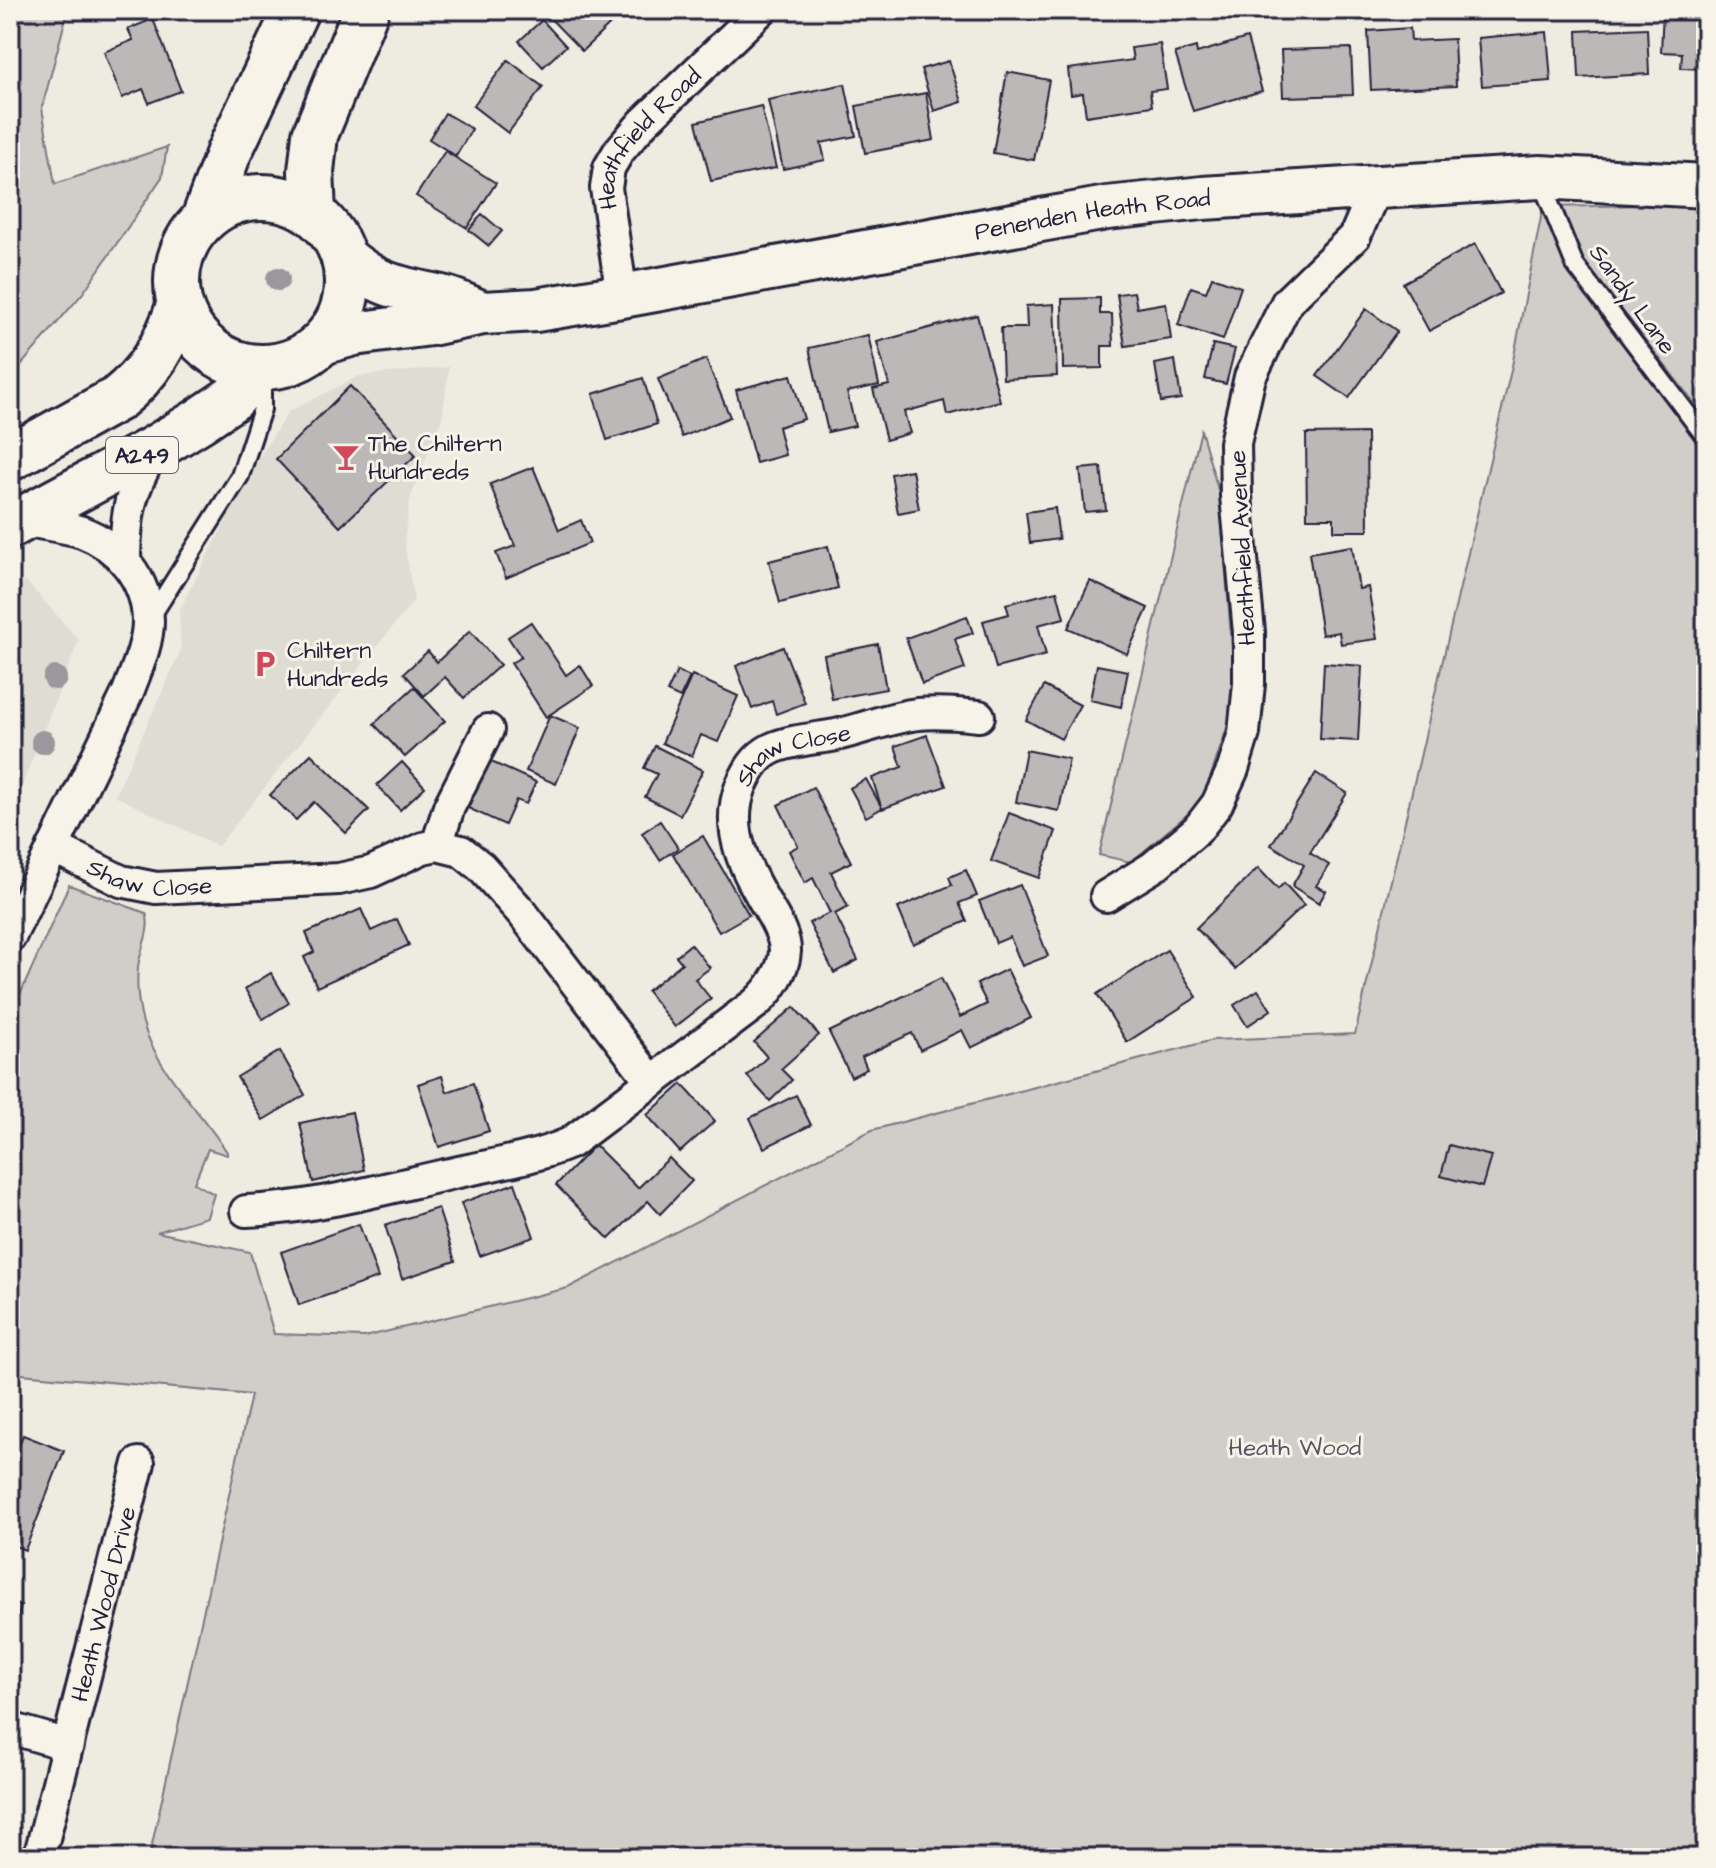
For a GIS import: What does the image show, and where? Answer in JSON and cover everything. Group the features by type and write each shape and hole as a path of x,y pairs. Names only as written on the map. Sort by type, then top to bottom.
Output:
{"highway":[{"path":"204,219 229,152 296,10"},
{"path":"313,213 311,171 315,135 366,10"},
{"path":"249,197 283,199 313,213 326,225 344,257 348,288 340,318 322,343 292,362 262,367 235,363 210,350 191,331 179,306 176,275 179,259 193,231 204,219 217,209 249,197"},
{"name":"A249","path":"10,458 117,399 131,388 144,376 164,345 179,306"},
{"name":"A249","path":"15,523 155,448 233,398 262,367"}],"street":[{"name":"Heathfield Road","path":"622,296 606,188 609,168 643,123 761,10"},
{"name":"Penenden Heath Road","path":"322,343 354,334 431,324 483,313 536,310 622,296 1107,208 1377,185 1540,177 1706,186"},
{"name":"Heathfield Avenue","path":"1106,896 1153,867 1197,830 1217,804 1233,769 1244,733 1249,645 1236,496 1235,443 1250,377 1287,302 1355,236 1377,185"},
{"name":"Penenden Heath Road","path":"344,257 378,282 444,297 483,313"},
{"path":"125,558 126,516 136,481 155,448"},
{"path":"10,937 128,692 142,653 148,622 144,594 125,558 79,531 15,523"},
{"name":"Shaw Close","path":"246,1211 282,1209 373,1193 545,1153 570,1143 756,1003 769,989 782,963 785,950 782,935 737,843 735,823 739,793 749,768 770,750 786,744 914,715 944,712 979,716"},
{"path":"488,730 449,807 437,845 470,857 499,887 560,960 652,1082"},
{"name":"Shaw Close","path":"53,847 121,881 156,888 355,877 437,845"},
{"name":"Heath Wood Drive","path":"39,1858 139,1463"},
{"path":"10,1728 68,1745"}],"lane":[{"name":"Sandy Lane","path":"1540,177 1575,265 1706,438"},
{"path":"148,622 240,476 262,409 262,367"}],"shaded area":[{"path":"449,367 442,418 410,499 404,541 414,600 218,846 115,796 181,650 179,611 257,461 288,412 359,376"},
{"path":"26,581 79,640 10,816 10,589"}],"green space":[{"path":"10,10 68,10 42,108 55,184 167,147 162,177 83,293 10,378"},
{"name":"Heath Wood","path":"1706,204 1706,418 1610,295 1706,423 1706,1858 149,1858 251,1395 10,1373 10,1017 69,885 146,913 148,926 137,981 144,1025 162,1064 227,1152 227,1155 208,1149 194,1183 214,1194 207,1217 157,1232 250,1252 274,1334 364,1337 568,1288 872,1130 1213,1040 1355,1034 1512,366 1543,207"},
{"path":"1201,430 1220,497 1236,701 1202,802 1131,862 1099,855"}],"building":[{"path":"542,10 625,10 582,51"},
{"path":"1543,10 1575,10 1575,14 1544,18"},
{"path":"1663,10 1688,10 1688,17 1706,17 1706,69 1681,68 1682,53 1661,52"},
{"path":"153,19 181,91 149,103 143,89 122,98 104,52 133,40 128,29"},
{"path":"542,20 566,46 543,67 519,41"},
{"path":"1410,28 1411,41 1454,39 1456,86 1371,90 1368,31"},
{"path":"1647,28 1649,74 1579,78 1577,31"},
{"path":"1547,32 1551,81 1482,86 1478,38"},
{"path":"1247,38 1262,91 1193,111 1175,53 1196,47 1197,53"},
{"path":"1160,44 1167,89 1150,91 1152,106 1086,116 1083,93 1071,95 1068,69 1133,60 1131,48"},
{"path":"1351,48 1353,95 1283,97 1281,50"},
{"path":"508,60 543,87 508,133 473,106"},
{"path":"949,61 962,102 934,111 921,69"},
{"path":"1007,72 1049,80 1034,160 993,153"},
{"path":"845,84 856,136 821,143 825,160 783,169 768,100"},
{"path":"926,93 934,140 865,153 856,106"},
{"path":"761,106 776,168 711,181 696,122"},
{"path":"445,113 472,129 456,156 429,139"},
{"path":"445,151 496,183 467,228 416,196"},
{"path":"482,214 502,231 489,246 469,230"},
{"path":"1475,244 1501,293 1429,331 1403,283"},
{"path":"1212,277 1241,287 1223,340 1178,325 1191,287 1206,292"},
{"path":"1134,292 1137,308 1166,303 1171,339 1125,346 1117,294"},
{"path":"1100,298 1100,314 1112,314 1113,346 1102,346 1102,368 1063,369 1062,299"},
{"path":"1054,304 1057,376 1003,379 1001,328 1027,328 1026,306"},
{"path":"1366,309 1397,331 1349,398 1317,376"},
{"path":"977,315 1000,401 947,415 944,401 904,412 910,433 886,440 873,389 889,385 877,342"},
{"path":"868,335 879,385 847,392 855,426 828,432 809,348"},
{"path":"1213,344 1235,349 1226,384 1205,379"},
{"path":"706,359 730,417 682,437 658,379"},
{"path":"1175,360 1181,399 1161,402 1155,364"},
{"path":"791,375 804,419 778,427 785,455 756,463 736,390"},
{"path":"643,378 657,424 607,440 593,394"},
{"name":"The Chiltern Hundreds","path":"350,386 416,455 340,527 276,459"},
{"path":"1367,433 1368,531 1334,531 1334,518 1307,518 1306,434"},
{"path":"533,467 559,530 581,520 590,543 506,578 496,553 515,546 490,484"},
{"path":"1101,467 1106,510 1085,512 1080,469"},
{"path":"912,470 919,509 898,513 891,474"},
{"path":"1055,508 1059,539 1030,543 1026,512"},
{"path":"828,546 838,588 780,603 769,561"},
{"path":"1352,546 1359,589 1368,587 1377,639 1341,644 1339,632 1322,635 1309,553"},
{"path":"1090,581 1148,608 1127,654 1068,628"},
{"path":"1057,591 1064,618 1038,625 1046,655 996,668 983,621 1009,614 1006,604"},
{"path":"967,616 973,633 955,639 965,669 922,684 906,638"},
{"path":"531,622 566,675 580,665 593,686 546,717 511,663 521,657 508,637"},
{"path":"470,631 500,665 464,698 445,677 424,696 404,673 428,651 437,662"},
{"path":"878,644 886,689 832,699 824,655"},
{"path":"783,647 805,703 776,714 772,701 752,709 736,666"},
{"path":"1324,663 1362,666 1358,741 1320,739"},
{"path":"1097,665 1128,671 1121,707 1090,700"},
{"path":"677,671 690,677 680,698 667,692"},
{"path":"692,675 738,696 718,742 701,735 692,756 662,743"},
{"path":"1044,686 1080,705 1061,739 1026,720"},
{"path":"414,687 445,721 405,757 374,724"},
{"path":"550,715 580,728 556,784 526,771"},
{"path":"927,735 946,786 882,809 872,778 902,767 895,746"},
{"path":"655,746 703,770 680,815 645,797 657,774 644,768"},
{"path":"1026,750 1069,759 1059,811 1016,802"},
{"path":"311,754 369,810 346,833 314,802 296,820 270,795"},
{"path":"489,761 536,782 526,804 516,800 505,825 468,808"},
{"path":"402,762 425,787 400,810 377,785"},
{"path":"1316,773 1347,793 1310,853 1329,865 1316,886 1326,891 1319,903 1292,886 1304,865 1271,845"},
{"path":"866,779 882,808 866,817 850,788"},
{"path":"813,787 851,862 831,872 848,907 835,914 858,960 834,973 809,923 830,913 813,878 805,883 789,851 798,846 778,805"},
{"path":"1009,813 1056,831 1039,878 991,861"},
{"path":"660,821 678,848 660,860 642,833"},
{"path":"703,836 749,915 719,932 673,854"},
{"path":"1258,868 1278,889 1284,883 1304,905 1235,969 1196,928"},
{"path":"966,870 977,896 959,903 967,921 913,944 898,908 952,885 949,877"},
{"path":"1020,885 1048,956 1022,966 1010,937 996,943 979,901"},
{"path":"361,909 371,931 397,919 409,945 317,987 304,957 314,952 306,933"},
{"path":"691,944 710,968 695,979 711,999 675,1027 647,991 682,963 676,956"},
{"path":"1167,950 1197,997 1127,1042 1097,994"},
{"path":"1007,969 1031,1018 971,1048 962,1030 920,1050 912,1033 862,1057 867,1069 851,1077 829,1032 941,978 960,1017 987,1004 977,984"},
{"path":"271,973 289,1003 263,1019 245,989"},
{"path":"1258,990 1271,1010 1247,1026 1234,1005"},
{"path":"794,1007 819,1035 781,1069 792,1080 770,1101 747,1076 767,1057 754,1042"},
{"path":"280,1051 305,1095 263,1120 237,1077"},
{"path":"442,1076 447,1092 473,1083 489,1131 439,1147 418,1084"},
{"path":"682,1084 715,1121 680,1152 647,1115"},
{"path":"796,1095 811,1125 764,1148 750,1118"},
{"path":"352,1112 364,1170 313,1182 300,1123"},
{"path":"595,1145 638,1188 669,1158 692,1181 660,1214 648,1201 609,1239 556,1185"},
{"path":"1449,1145 1491,1156 1482,1187 1441,1176"},
{"path":"515,1183 534,1237 480,1256 461,1203"},
{"path":"438,1208 455,1261 402,1279 385,1225"},
{"path":"359,1224 378,1278 299,1305 281,1252"},
{"path":"23,1435 64,1451 25,1550 10,1544 10,1468"},
{"path":"10,1603 21,1606 10,1644"}],"place":[{"name":"The Chiltern Hundreds","path":"346,457"},
{"name":"Chiltern Hundreds","path":"265,664"}]}
